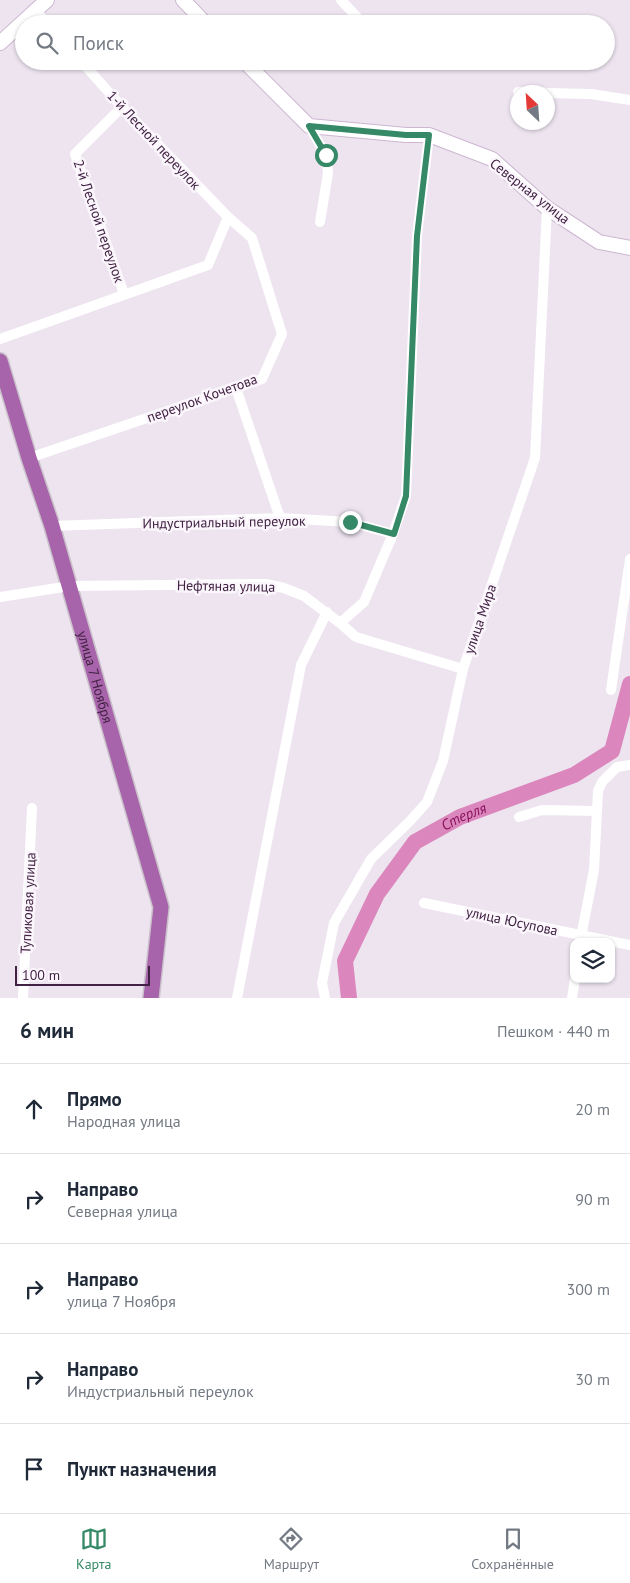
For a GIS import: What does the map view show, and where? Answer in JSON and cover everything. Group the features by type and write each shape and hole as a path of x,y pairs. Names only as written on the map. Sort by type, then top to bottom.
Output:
{"main road":[{"name":"улица 7 Ноября","path":"0,361 70,586 161,908 151,998"}],"street":[{"path":"31,15 47,0"},
{"path":"182,0 197,15"},
{"path":"340,0 355,15"},
{"path":"36,10 40,15"},
{"path":"0,43 15,29"},
{"name":"1-й Лесной переулок","path":"89,70 228,217"},
{"path":"253,70 309,126 326,155 328,173 320,222"},
{"path":"555,93 592,94 630,100"},
{"name":"2-й Лесной переулок","path":"122,107 75,154 124,294"},
{"name":"Северная улица","path":"309,126 406,135 429,135 492,159 547,208 599,242 630,248"},
{"path":"340,622 364,602 394,534 406,496 417,236 429,135"},
{"name":"улица Мира","path":"325,998 322,983 334,923 371,859 427,802 443,761 463,669 535,458 547,208"},
{"path":"0,339 208,265 228,217"},
{"name":"переулок Кочетова","path":"29,458 262,379 282,334 252,238 228,217"},
{"path":"236,388 280,518"},
{"name":"Индустриальный переулок","path":"52,526 280,518 350,522 394,534"},
{"path":"611,690 630,560"},
{"name":"Нефтяная улица","path":"0,597 70,586 266,584 284,588 304,596 340,622 356,637 463,669"},
{"path":"237,998 301,665 327,612"},
{"path":"580,938 594,870 598,791 602,782 617,767 630,765"},
{"name":"Тупиковая улица","path":"23,998 32,808"},
{"path":"519,817 542,810 597,811"},
{"name":"улица Юсупова","path":"424,903 580,938"},
{"name":"улица Юсупова","path":"615,943 630,945"},
{"path":"572,998 574,983"}],"waterway":[{"name":"Стерля","path":"349,998 345,961 377,894 415,842 460,817 574,775 612,751 630,684"}],"route":[{"path":"326,155 309,126 406,135 429,135 417,236 406,496 394,534 350,522"}]}
